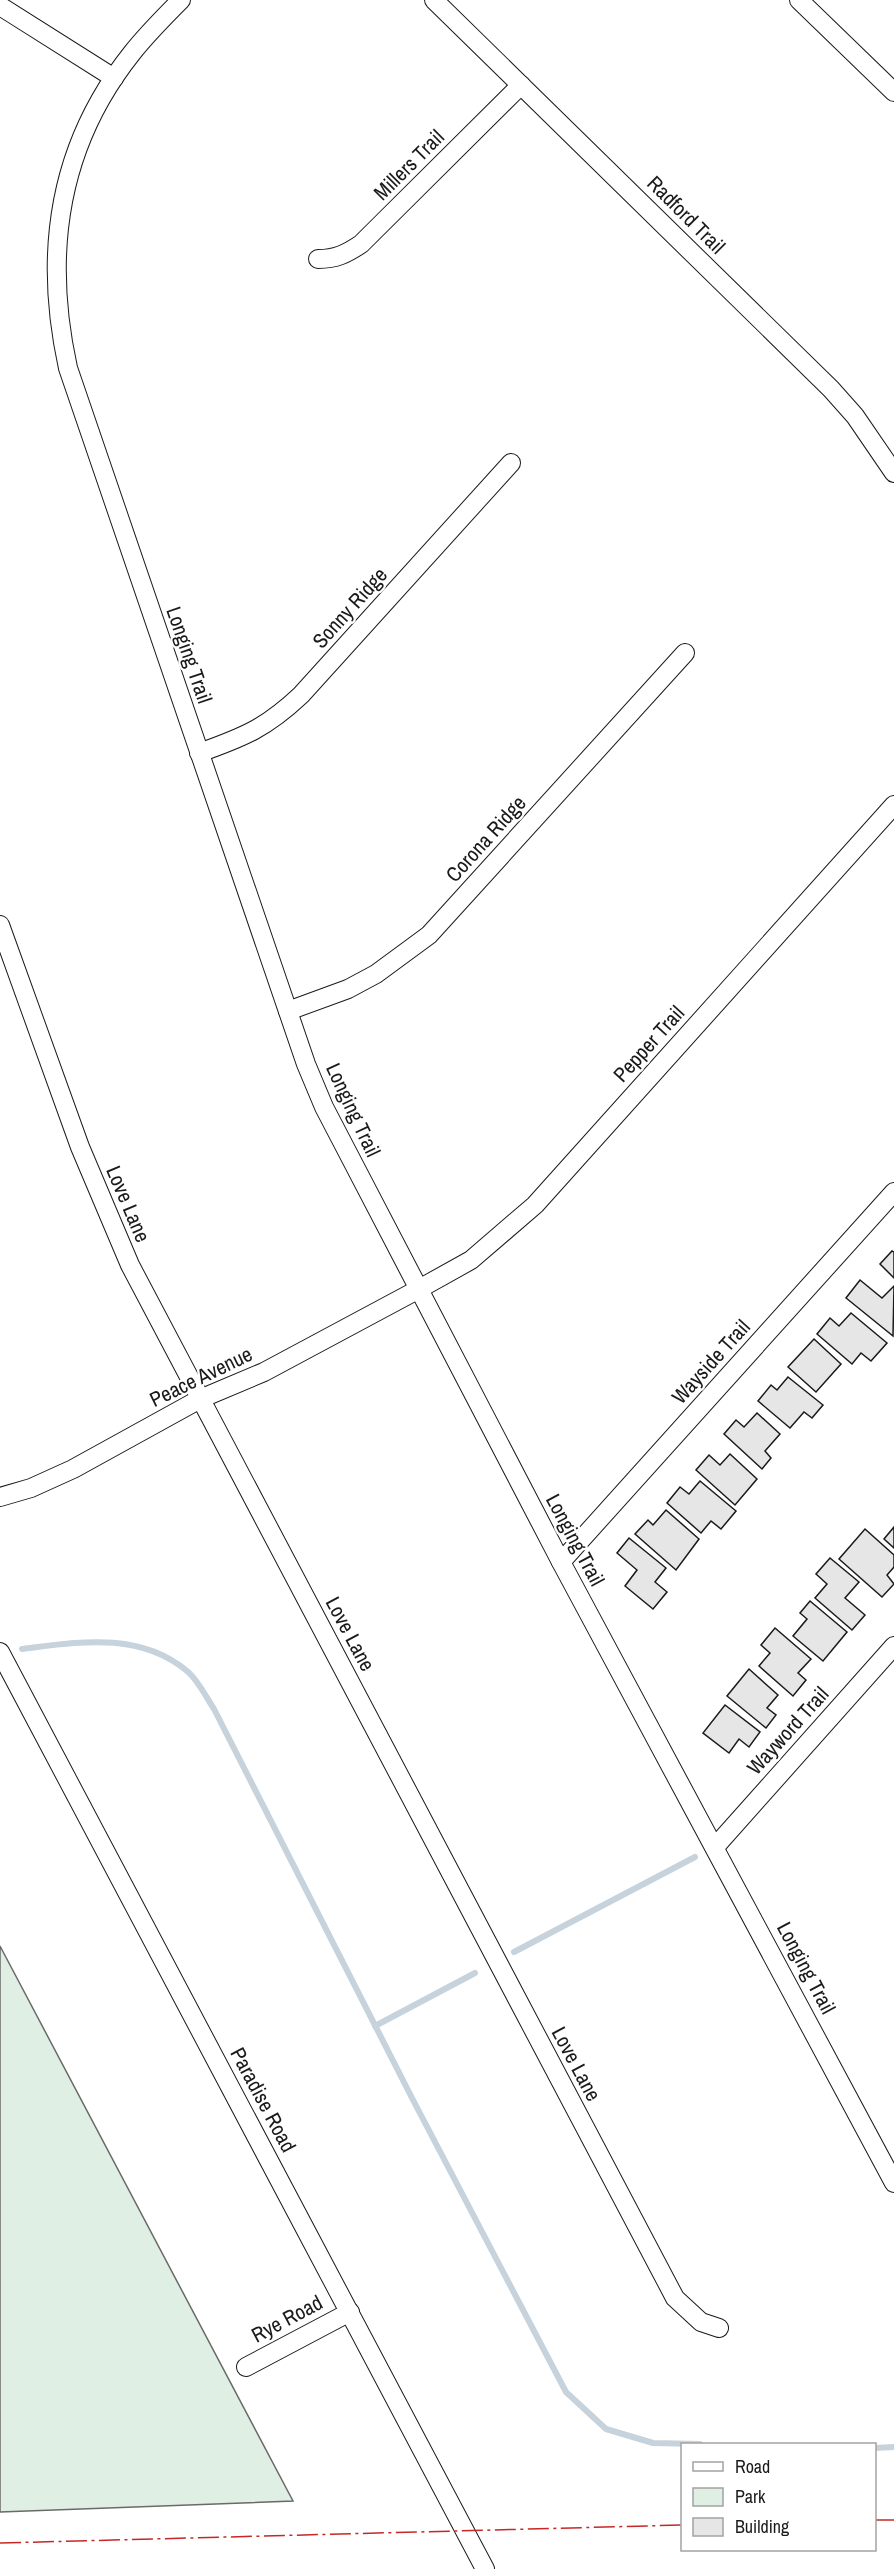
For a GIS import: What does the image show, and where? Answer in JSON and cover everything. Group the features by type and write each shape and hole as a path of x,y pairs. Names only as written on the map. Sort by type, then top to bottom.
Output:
{"street":[{"name":"Longing Trail","path":"181,0 132,53 114,78 92,115 66,184 58,221 55,295 68,368 288,1011 324,1107 561,1562 894,2183"},
{"name":"Radford Trail","path":"434,0 831,389 855,416 894,473"},
{"path":"799,0 894,92"},
{"path":"0,6 114,78"},
{"name":"Millers Trail","path":"318,259 344,256 361,244 521,85"},
{"name":"Sonny Ridge","path":"199,753 244,737 276,718 301,695 511,462"},
{"name":"Corona Ridge","path":"288,1011 348,989 376,974 429,935 685,653"},
{"name":"Pepper Trail","path":"419,1288 471,1260 535,1205 894,805"},
{"name":"Love Lane","path":"0,925 80,1147 130,1265 675,2298 701,2322 719,2328"},
{"name":"Wayside Trail","path":"561,1562 894,1192"},
{"name":"Peace Avenue","path":"0,1497 31,1488 73,1469 200,1399 264,1372 419,1288"},
{"name":"Wayword Trail","path":"715,1847 894,1646"},
{"name":"Paradise Road","path":"4,1659 485,2569"},
{"name":"Rye Road","path":"246,2367 350,2312"}],"green space":[{"path":"0,1946 293,2501 0,2512"}],"building":[{"path":"892,1251 894,1252 894,1278 880,1264"},
{"path":"860,1280 882,1298 894,1286 893,1336 846,1298"},
{"path":"851,1313 887,1343 871,1361 861,1353 852,1364 817,1334 830,1318 839,1326"},
{"path":"814,1339 841,1364 816,1392 788,1367"},
{"path":"788,1377 823,1405 812,1418 804,1412 790,1428 758,1401 771,1385 777,1390"},
{"path":"757,1413 780,1434 765,1451 771,1458 762,1469 724,1434 736,1420 744,1427"},
{"path":"730,1454 757,1479 735,1505 696,1470 709,1455 720,1465"},
{"path":"700,1481 736,1511 721,1529 711,1521 701,1533 667,1503 680,1487 689,1494"},
{"path":"666,1510 699,1539 676,1570 635,1534 648,1520 653,1525"},
{"path":"894,1527 894,1548 884,1539"},
{"path":"865,1529 894,1555 894,1567 887,1575 894,1584 882,1597 839,1559"},
{"path":"629,1538 666,1568 655,1582 667,1592 653,1609 625,1586 637,1570 617,1553"},
{"path":"830,1558 859,1582 845,1598 865,1615 852,1630 815,1598 827,1584 816,1574"},
{"path":"810,1601 847,1632 823,1661 793,1636 807,1619 800,1613"},
{"path":"775,1628 811,1659 798,1673 806,1680 793,1696 759,1666 770,1653 761,1645"},
{"path":"749,1669 778,1695 767,1708 776,1715 766,1728 727,1696"},
{"path":"725,1705 760,1732 749,1747 739,1739 729,1753 703,1733"}],"waterway":[{"path":"22,1649 87,1642 129,1645 168,1658 195,1679 214,1709 412,2098 566,2392 606,2429 653,2443 681,2444"},
{"path":"514,1952 695,1857"},
{"path":"375,2026 475,1973"},
{"path":"876,2448 894,2447"}],"power":[{"path":"876,2520 894,2520"},
{"path":"0,2543 681,2525"}]}
